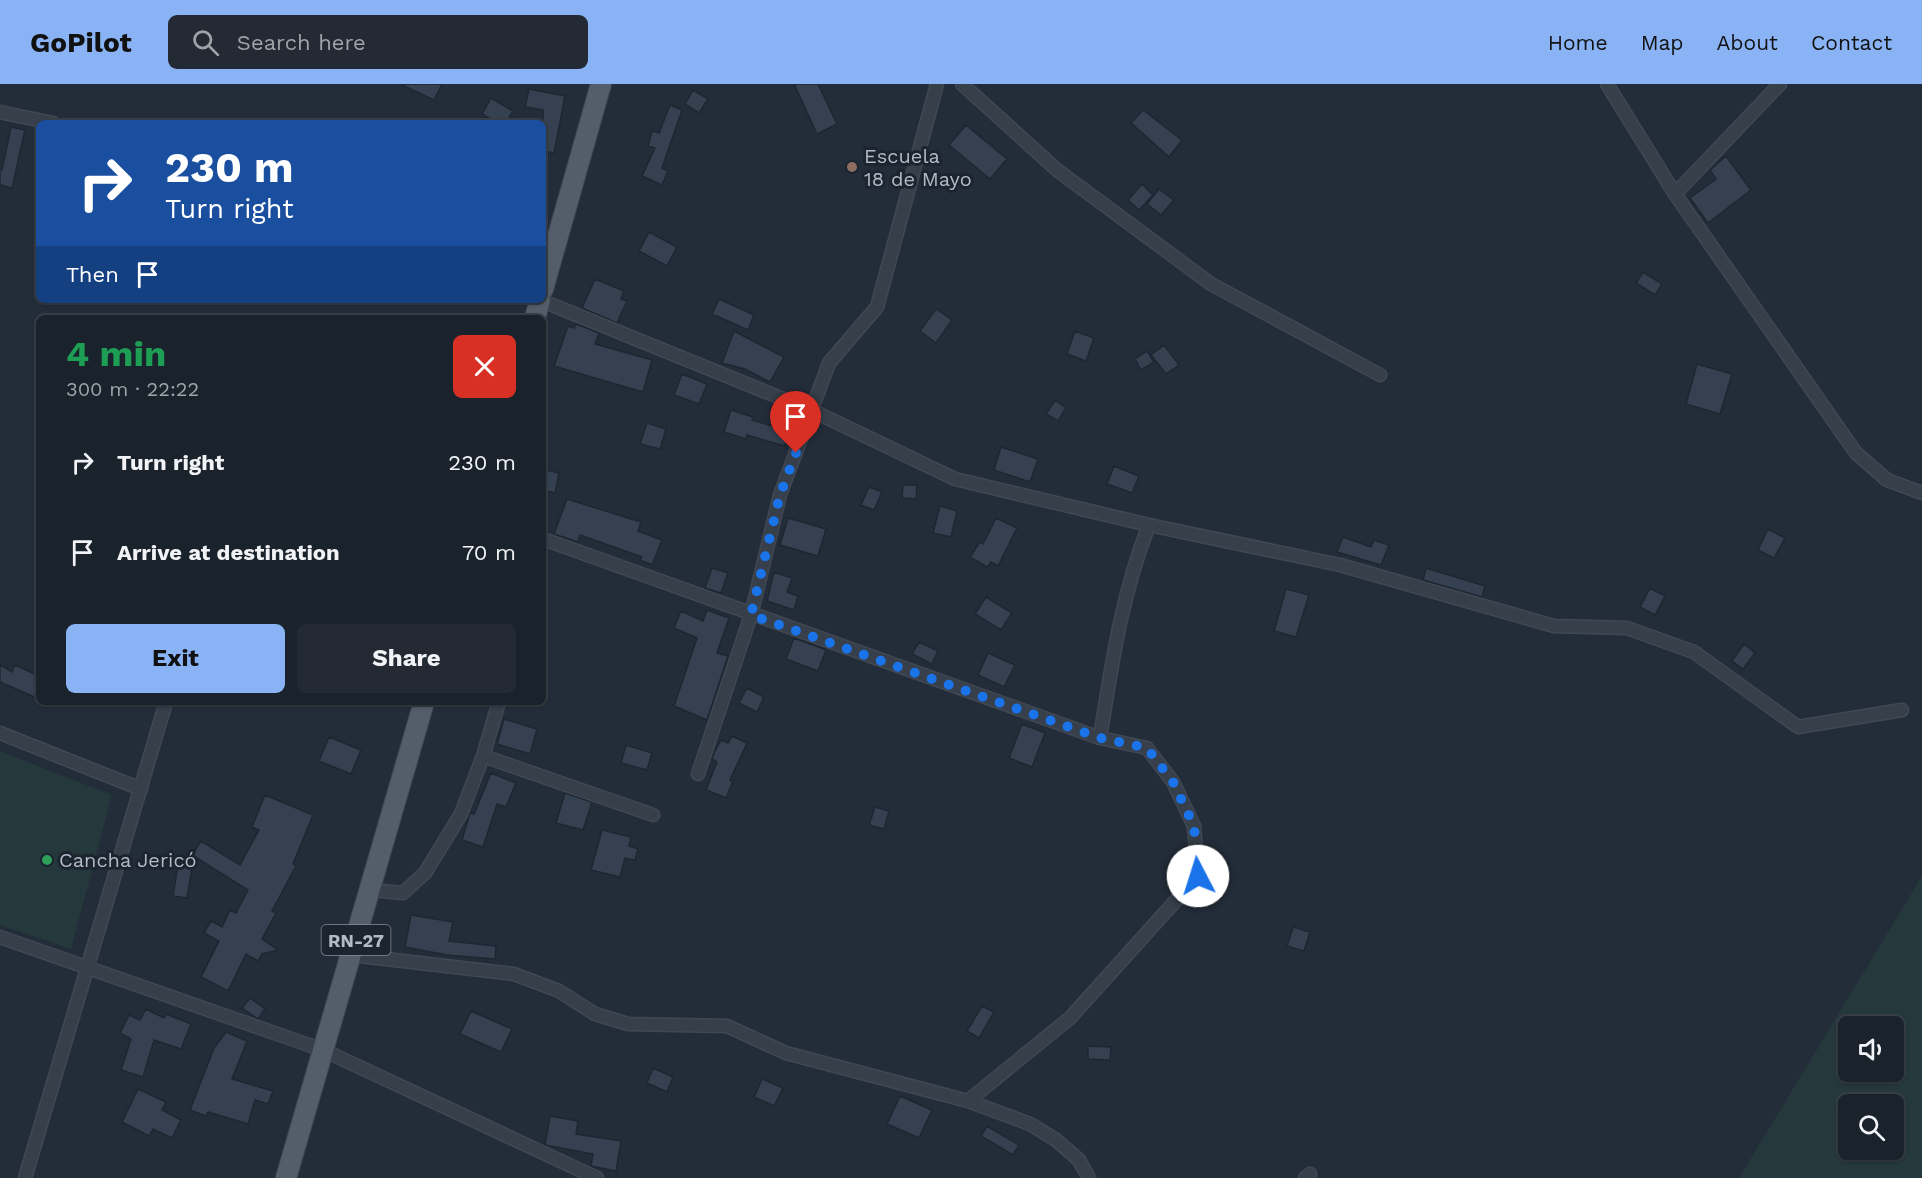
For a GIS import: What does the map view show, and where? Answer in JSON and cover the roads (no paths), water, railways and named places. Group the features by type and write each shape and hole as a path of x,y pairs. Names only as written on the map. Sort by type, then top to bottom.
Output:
{"main road":[{"path":"546,264 549,240 602,84"},
{"name":"RN-27","path":"286,1178 423,705"}],"street":[{"path":"698,774 751,615 780,495 830,363 877,307 938,84"},
{"path":"962,84 1057,170 1211,284 1380,375"},
{"path":"1606,84 1676,194 1856,453 1887,480 1922,493"},
{"path":"1676,194 1780,84"},
{"path":"0,112 39,120"},
{"path":"546,302 813,411 954,479 1149,525 1340,565 1554,626 1627,628 1694,652 1798,727 1902,710"},
{"path":"1100,738 1117,627 1131,572 1149,525"},
{"path":"546,544 1100,738 1147,748 1173,782 1194,826 1198,876 1070,1018 968,1101"},
{"path":"25,1178 165,705"},
{"path":"371,890 403,893 425,873 461,814 483,756 497,705"},
{"path":"0,733 141,789"},
{"path":"483,756 653,815"},
{"path":"0,937 323,1050 597,1178"},
{"path":"351,954 514,974 559,991 595,1014 628,1024 727,1026 786,1053 968,1101 1030,1124 1056,1140 1079,1160 1089,1178"}],"place":[{"name":"Escuela 18 de Mayo","path":"852,167"},
{"name":"Cancha Jericó","path":"47,860"}]}
